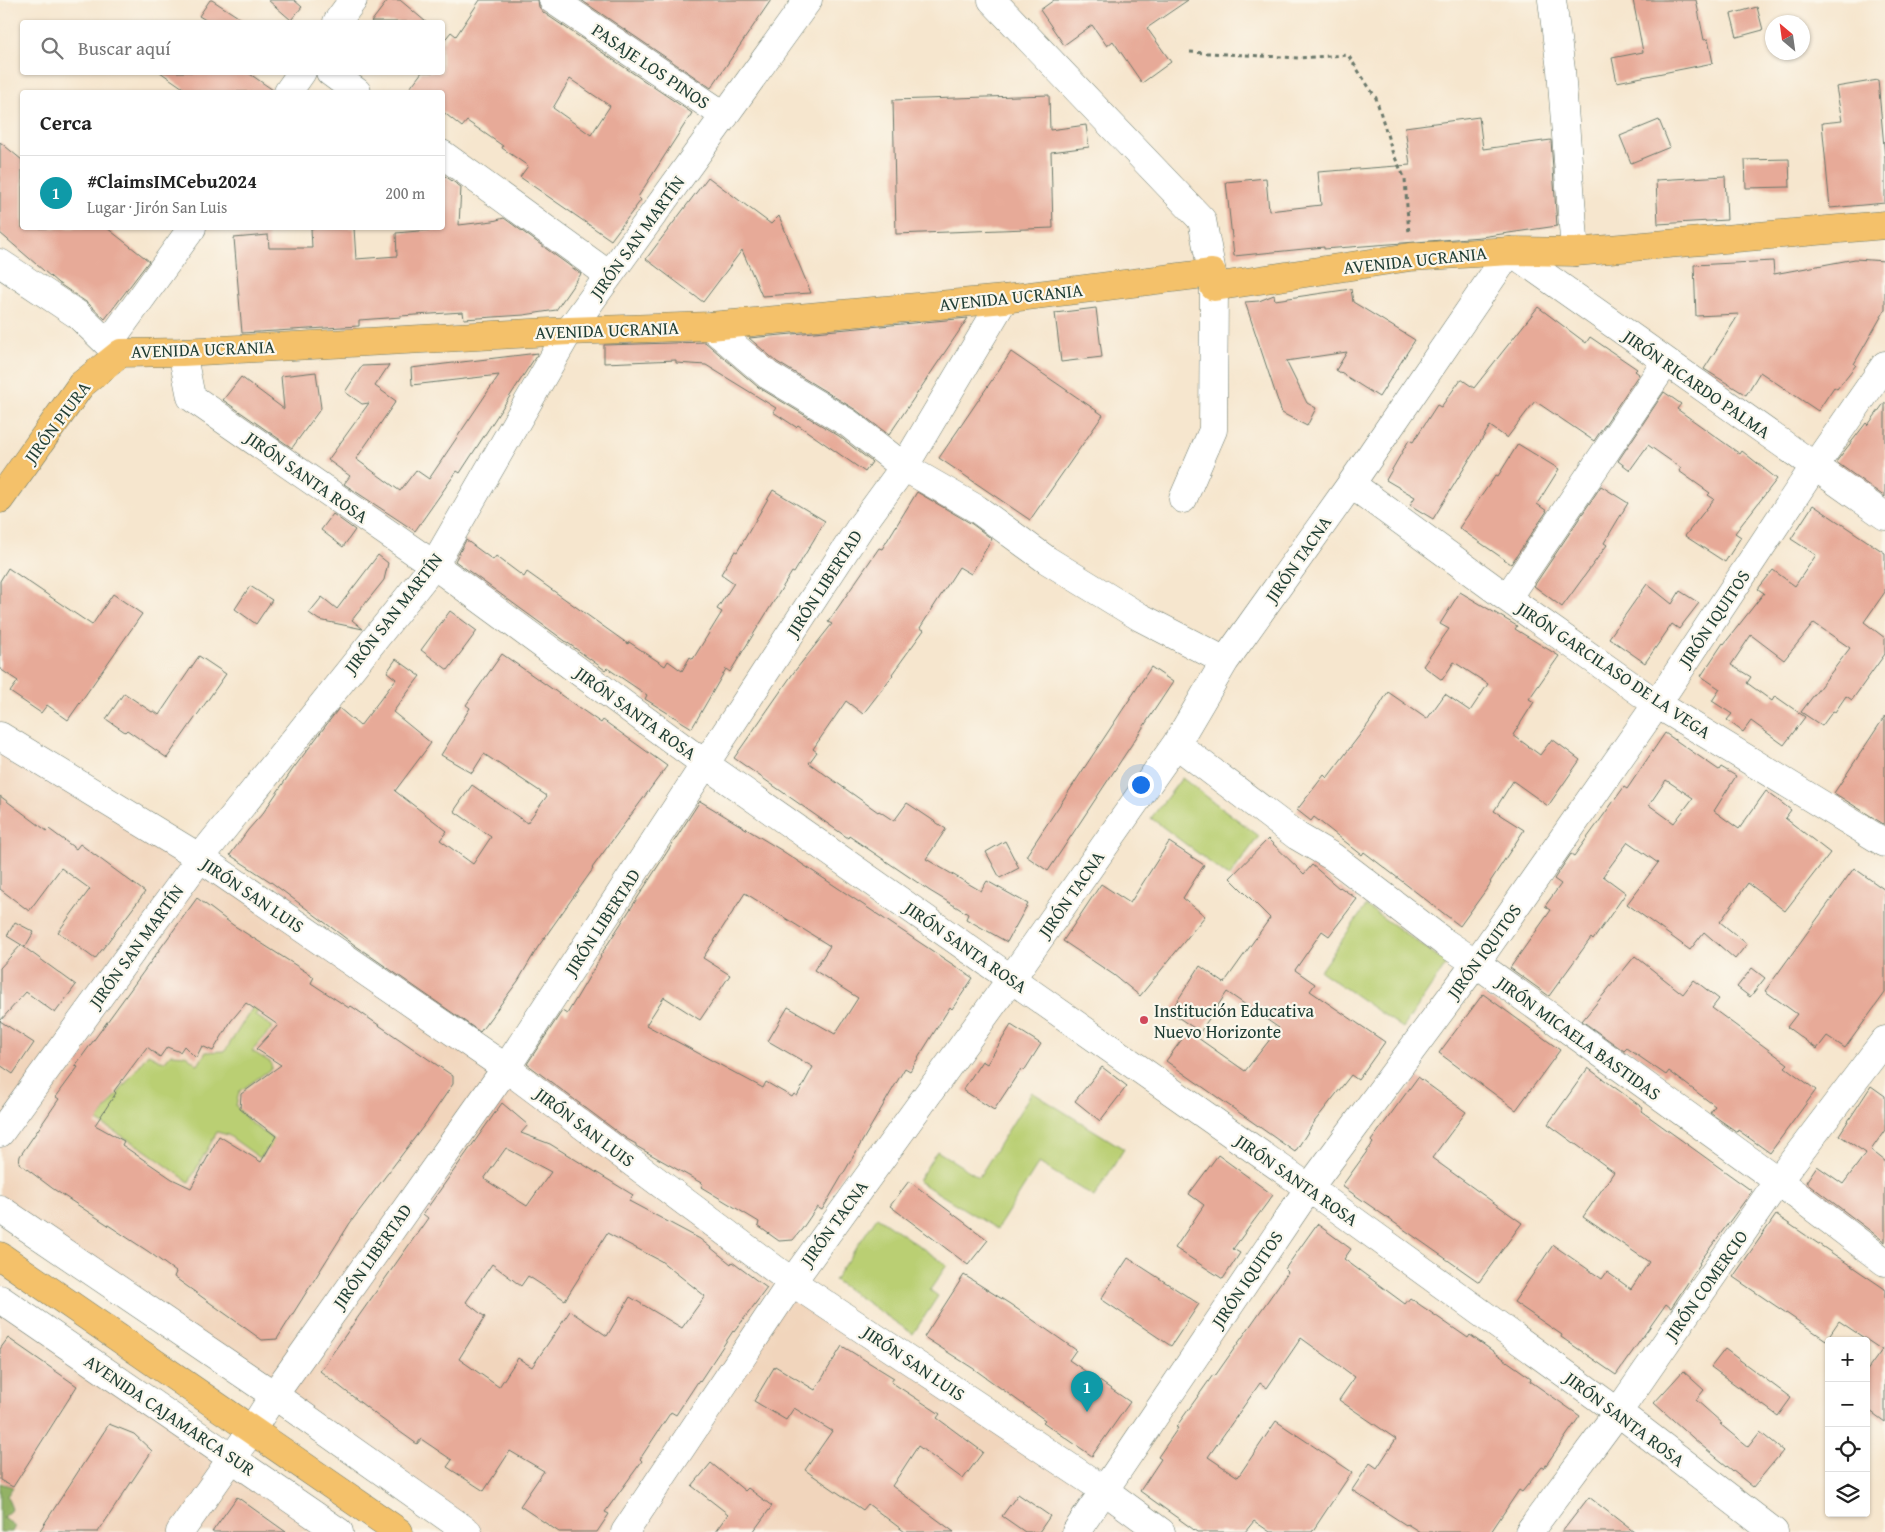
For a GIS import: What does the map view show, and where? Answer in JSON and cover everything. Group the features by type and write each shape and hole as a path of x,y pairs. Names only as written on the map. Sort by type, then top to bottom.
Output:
{"main road":[{"name":"AVENIDA UCRANIA","path":"115,349 182,352 569,330 710,326 1213,280 1410,257 1510,251 1575,252 1885,225"},
{"name":"JIRÓN PIURA","path":"0,500 81,385 115,349"},
{"path":"0,1256 399,1532"}],"street":[{"path":"338,20 353,0"},
{"name":"PASAJE LOS PINOS","path":"553,0 725,116"},
{"name":"JIRÓN SAN MARTÍN","path":"0,1133 200,858 434,565 569,330 808,0"},
{"path":"992,0 1202,220 1213,280 1213,430 1183,499"},
{"path":"1552,0 1561,70 1575,252"},
{"path":"289,90 300,75"},
{"path":"334,75 354,90"},
{"path":"445,156 609,275"},
{"name":"JIRÓN PIURA","path":"115,349 191,230"},
{"name":"JIRÓN RICARDO PALMA","path":"1510,251 1885,516"},
{"name":"JIRÓN TACNA","path":"625,1532 792,1282 1011,979 1176,744 1225,661 1351,484 1510,251"},
{"path":"0,262 78,315 115,349"},
{"name":"JIRÓN LIBERTAD","path":"180,1532 274,1395 506,1068 861,526 904,468 1004,299"},
{"path":"710,326 768,375 848,423 904,468 977,509 1047,560 1140,617 1225,661"},
{"name":"JIRÓN SANTA ROSA","path":"182,352 190,397 434,565 705,764 1309,1188 1618,1412 1774,1532"},
{"path":"1507,598 1666,362"},
{"name":"JIRÓN IQUITOS","path":"1076,1532 1309,1188 1476,963 1658,704 1814,467 1885,366"},
{"name":"JIRÓN GARCILASO DE LA VEGA","path":"1351,484 1507,598 1658,704 1885,843"},
{"name":"JIRÓN SAN LUIS","path":"0,736 200,858 506,1068 792,1282 1104,1490 1161,1532"},
{"name":"JIRÓN MICAELA BASTIDAS","path":"1176,744 1298,836 1333,857 1444,942 1476,963 1778,1181 1885,1262"},
{"name":"JIRÓN COMERCIO","path":"1529,1532 1618,1412 1778,1181 1885,1040"},
{"path":"0,1209 274,1395 468,1532"},
{"name":"AVENIDA CAJAMARCA SUR","path":"0,1299 339,1532"}],"path":[{"path":"1190,52 1299,58 1348,55 1376,98 1392,152 1405,179 1410,257"}],"shaded area":[{"path":"0,743 506,1068 1160,1532 477,1532 0,1204"},
{"path":"0,1299 339,1532 0,1532"}],"green space":[{"path":"1182,778 1259,836 1229,877 1151,818"},
{"path":"1366,906 1447,963 1403,1028 1320,971"},
{"path":"260,996 264,1005 255,1015 273,1027 252,1051 270,1062 272,1068 239,1092 236,1106 249,1121 287,1150 304,1171 267,1148 260,1158 228,1135 217,1132 189,1182 142,1148 97,1121 148,1054 164,1062 171,1054 186,1055 198,1065 206,1052 225,1051"},
{"path":"1032,1092 1124,1149 1094,1197 1039,1163 997,1229 918,1181 937,1151 979,1177"},
{"path":"877,1217 947,1265 930,1290 938,1296 913,1334 834,1280"},
{"path":"0,1483 13,1487 7,1496 12,1509 3,1517 15,1526 12,1532 0,1532"}],"building":[{"path":"210,0 212,0 243,20 206,20 199,16"},
{"path":"268,0 294,0 302,7 291,20"},
{"path":"388,0 400,0 424,20 373,20"},
{"path":"480,0 538,0 539,7 544,13 692,113 638,197 641,200 611,240 520,177 528,166 502,148 503,146 467,121 462,127 445,113 445,90 408,90 420,75 445,75 445,39 451,32 456,36","holes":["570,79 610,106 591,135 553,108"]},
{"path":"581,0 771,0 711,88"},
{"path":"1054,0 1188,0 1147,28 1171,62 1142,83 1113,41 1107,46 1092,25 1064,45 1040,10"},
{"path":"1633,0 1696,0 1704,40 1708,39 1713,63 1617,82 1612,58 1643,52"},
{"path":"1757,7 1763,30 1737,37 1731,14"},
{"path":"164,75 251,75 273,90 186,90"},
{"path":"1878,80 1885,158 1885,203 1830,208 1822,123 1842,121 1836,87"},
{"path":"1049,95 1050,130 1086,125 1089,147 1051,152 1053,228 896,234 893,100"},
{"path":"1479,117 1483,149 1551,140 1557,226 1481,237 1324,249 1324,247 1234,256 1226,182 1266,178 1269,211 1321,205 1318,172 1410,165 1405,127"},
{"path":"1659,120 1670,147 1631,163 1620,136"},
{"path":"0,142 20,158 20,230 110,230 149,261 105,319 89,304 58,283 0,233"},
{"path":"1789,159 1790,187 1746,188 1745,160"},
{"path":"445,176 461,187 459,225 504,218 581,274 556,310 524,315 464,319 463,312 400,316 359,320 359,326 242,333 234,238 268,235 269,248 312,248 311,230 354,230 356,259 397,256 396,233 445,230"},
{"path":"1725,176 1727,220 1658,224 1656,180"},
{"path":"708,177 771,224 779,216 811,293 762,296 742,250 703,302 646,259"},
{"path":"1855,259 1885,261 1885,310 1854,364 1856,365 1837,389 1834,387 1818,411 1760,372 1746,395 1704,369 1739,314 1696,316 1694,265 1773,261 1774,274"},
{"path":"1351,289 1353,302 1415,340 1379,397 1336,370 1347,352 1286,361 1307,403 1316,408 1307,426 1282,413 1245,302 1259,301 1274,295 1275,300"},
{"path":"1538,307 1586,343 1590,337 1637,369 1635,371 1639,374 1594,441 1535,401 1507,438 1490,426 1433,519 1410,505 1415,497 1386,480 1409,440 1413,442 1437,405 1441,407 1461,379 1474,388"},
{"path":"1096,308 1102,357 1061,362 1055,313"},
{"path":"968,318 889,435 856,410 777,362 749,338"},
{"path":"705,342 758,387 839,436 872,462 865,472 798,425 796,427 773,412 776,408 706,365 676,363 676,360 604,363 604,345"},
{"path":"1011,352 1103,415 1030,520 939,458"},
{"path":"538,353 460,473 457,471 415,531 344,484 350,476 328,460 369,403 362,404 345,392 362,366 389,365 375,386 396,401 356,459 400,491 416,470 429,479 499,375 412,385 411,368"},
{"path":"316,372 321,408 292,448 223,400 241,377 284,409 281,376"},
{"path":"1664,392 1681,404 1677,409 1740,454 1742,451 1777,479 1735,533 1741,537 1725,562 1685,536 1714,499 1708,495 1710,493 1679,471 1681,468 1648,445 1630,470 1618,461"},
{"path":"1885,402 1885,497 1836,462"},
{"path":"1518,444 1559,469 1537,504 1547,511 1511,564 1459,528 1496,475 1498,476"},
{"path":"1601,486 1628,503 1604,543 1607,545 1562,607 1534,586"},
{"path":"773,490 825,521 730,672 726,669 692,728 645,699 647,695 607,668 605,670 455,561 466,540 493,560 496,556 524,577 527,572 628,644 629,642 665,666 668,661 682,671 690,657 693,659 722,612 717,609 734,583 721,574 735,551 737,552"},
{"path":"917,492 972,524 992,539 971,574 959,567 920,628 924,630 863,714 846,701 813,749 817,752 809,763 878,812 894,821 907,803 946,829 926,859 981,891 987,881 1028,904 1007,942 966,919 968,914 930,891 849,836 848,838 734,758 794,672 832,624 828,622 879,548 882,549"},
{"path":"1813,505 1885,553 1885,592 1864,622 1885,638 1885,654 1852,700 1846,696 1822,726 1801,712 1850,648 1814,623 1784,660 1751,635 1731,665 1751,677 1747,683 1772,701 1775,696 1805,717 1784,745 1751,721 1743,732 1727,720 1732,714 1712,701 1720,689 1701,676 1723,643 1764,593 1758,589 1773,570 1795,586 1816,555 1791,539"},
{"path":"333,514 355,530 343,547 321,530"},
{"path":"378,555 388,563 384,580 352,620 363,629 319,620 309,613 322,597 337,609"},
{"path":"8,568 92,625 113,594 142,614 68,720 47,705 41,713 10,692 18,681 0,669 0,581"},
{"path":"1647,584 1672,604 1680,591 1699,603 1679,629 1672,624 1645,663 1609,638"},
{"path":"250,586 272,600 256,624 235,609"},
{"path":"1460,592 1517,626 1515,629 1559,656 1529,699 1534,702 1513,735 1540,755 1552,739 1580,760 1548,806 1513,781 1494,811 1524,830 1491,883 1460,926 1364,852 1362,855 1314,817 1311,821 1297,810 1324,775 1327,778 1369,723 1388,692 1427,719 1445,694 1470,711 1488,684 1454,662 1442,680 1423,666 1449,629 1440,624"},
{"path":"450,611 477,631 448,670 421,650"},
{"path":"502,654 601,723 603,720 667,766 592,868 538,947 518,981 480,1032 356,946 271,882 230,855 339,708 360,726 396,679 387,672 396,659 420,676 393,712 431,743 395,791 447,831 440,840 473,864 491,837 454,811 472,785 527,823 547,796 484,754 472,773 441,755 470,708 466,705"},
{"path":"199,656 226,674 167,758 127,730 125,732 106,719 124,693 159,715"},
{"path":"1151,667 1173,682 1048,871 1026,856"},
{"path":"1885,716 1885,825 1834,793"},
{"path":"1665,733 1719,770 1721,767 1736,776 1714,811 1739,829 1766,791 1791,810 1785,818 1830,853 1785,911 1748,883 1720,922 1747,944 1735,959 1704,932 1690,950 1627,904 1658,863 1628,842 1603,876 1626,893 1593,940 1591,938 1549,996 1510,968 1551,910 1545,906 1561,884 1554,879 1571,854 1574,856 1624,787 1627,789","holes":["1666,780 1693,798 1674,823 1649,805"]},
{"path":"0,796 47,831 49,829 76,849 80,844 145,892 95,959 58,932 90,889 61,868 29,911 0,889"},
{"path":"700,801 781,850 973,978 952,1009 950,1007 910,1071 905,1068 822,1210 817,1207 793,1240 779,1241 758,1226 759,1222 701,1187 703,1184 636,1146 636,1144 527,1064 562,1011 567,1014 600,956","holes":["745,893 830,946 814,970 858,998 835,1034 788,1007 768,1041 813,1067 797,1096 794,1094 792,1097 766,1082 763,1088 646,1025 664,997 700,1020 730,975 703,958"]},
{"path":"1268,839 1304,874 1312,865 1339,888 1357,899 1329,936 1322,931 1295,970 1315,984 1310,991 1385,1042 1358,1080 1351,1075 1315,1121 1295,1152 1166,1061 1188,1031 1245,1071 1279,1028 1227,992 1200,1032 1170,1012 1200,966 1224,983 1270,918 1230,878"},
{"path":"1005,841 1019,868 1000,878 986,852"},
{"path":"1169,842 1204,865 1183,898 1205,916 1140,996 1114,975 1063,941 1101,884 1130,903"},
{"path":"1854,868 1885,890 1885,993 1845,1048 1827,1036 1817,1049 1787,1027 1797,1014 1765,991"},
{"path":"197,898 233,925 314,977 311,983 349,1008 351,1006 453,1076 453,1084 429,1119 350,1223 277,1339 262,1340 174,1277 176,1272 149,1252 52,1188 19,1163 20,1156 59,1099 56,1097 78,1067 75,1066","holes":["246,1003 278,1025 256,1049 281,1065 241,1094 240,1109 276,1136 261,1162 219,1136 191,1188 172,1179 122,1145 124,1141 95,1125 116,1093 114,1091 147,1047 160,1057 167,1047 180,1052 184,1046 196,1058 202,1046 213,1051 231,1021"]},
{"path":"15,922 34,932 25,947 7,936"},
{"path":"21,945 76,985 55,1013 26,992 0,1021 0,968"},
{"path":"1635,956 1683,994 1694,980 1719,999 1712,1008 1788,1064 1785,1067 1816,1090 1770,1153 1710,1113 1715,1106 1669,1071 1666,1075 1627,1048 1624,1051 1582,1021"},
{"path":"1752,968 1765,978 1750,997 1737,987"},
{"path":"1483,994 1560,1050 1516,1110 1439,1053"},
{"path":"0,1021 34,1043 13,1074 0,1065"},
{"path":"1011,1025 1041,1044 1024,1071 1021,1069 994,1110 963,1090 982,1061 987,1064"},
{"path":"1102,1067 1127,1086 1100,1121 1075,1101"},
{"path":"1588,1068 1643,1108 1641,1111 1752,1191 1699,1263 1671,1308 1666,1304 1616,1375 1514,1302 1553,1245 1602,1279 1607,1272 1631,1289 1649,1262 1583,1217 1614,1172 1548,1124"},
{"path":"1418,1077 1466,1112 1432,1158 1522,1223 1479,1282 1342,1186 1373,1143 1371,1141"},
{"path":"1871,1086 1885,1096 1885,1130 1871,1150 1885,1161 1885,1242 1806,1182 1817,1166 1843,1184 1866,1153 1839,1135"},
{"path":"502,1103 528,1125 521,1133 550,1144 633,1195 629,1201 700,1239 731,1264 732,1262 767,1288 733,1331 676,1415 671,1412 640,1459 642,1461 605,1512 609,1514 597,1532 559,1532 520,1506 544,1471 510,1451 484,1491 447,1467 452,1460 421,1439 417,1444 320,1371 428,1218 423,1214","holes":["506,1148 551,1172 527,1206 484,1179","607,1233 661,1261 705,1296 682,1328 630,1297 607,1336 570,1311 532,1367 518,1358 499,1387 459,1359 485,1317 466,1302 492,1264 521,1286 528,1276 565,1300"]},
{"path":"1218,1155 1273,1195 1233,1249 1240,1253 1223,1279 1175,1248 1204,1205 1189,1194"},
{"path":"909,1181 988,1240 968,1265 890,1206"},
{"path":"1776,1215 1885,1289 1885,1422 1870,1411 1870,1366 1882,1350 1870,1342 1870,1337 1863,1337 1839,1321 1825,1339 1733,1277"},
{"path":"1317,1224 1351,1249 1344,1259 1405,1304 1410,1298 1468,1338 1470,1335 1531,1378 1530,1381 1580,1416 1544,1468 1542,1467 1522,1492 1519,1490 1491,1532 1420,1532 1352,1490 1370,1463 1377,1468 1396,1439 1339,1400 1355,1377 1301,1338 1267,1388 1260,1383 1208,1457 1238,1477 1276,1421 1352,1472 1312,1532 1270,1532 1254,1521 1245,1532 1197,1532 1140,1491 1161,1459 1158,1457 1178,1428 1176,1427 1213,1375 1215,1376 1288,1272 1285,1269"},
{"path":"1128,1258 1199,1304 1171,1346 1101,1299"},
{"path":"964,1275 1076,1350 1069,1360 1130,1402 1092,1456 1043,1422 1045,1420 974,1369 924,1337"},
{"path":"8,1338 77,1386 13,1487 0,1480 0,1349"},
{"path":"842,1346 894,1378 891,1382 940,1414 937,1418 983,1452 963,1479 918,1446 892,1486 954,1532 905,1532 868,1504 863,1510 805,1470 832,1431 794,1408 786,1420 754,1401 775,1366 815,1390"},
{"path":"1725,1349 1791,1398 1778,1416 1711,1367"},
{"path":"1683,1371 1704,1390 1696,1400 1722,1423 1720,1424 1748,1447 1760,1432 1783,1451 1753,1487 1701,1445 1654,1403"},
{"path":"109,1424 134,1434 152,1451 98,1532 39,1532"},
{"path":"711,1463 745,1491 748,1488 772,1506 753,1532 715,1532 728,1514 692,1486"},
{"path":"1018,1494 1050,1516 1039,1532 1025,1532 1002,1516"},
{"path":"237,1497 286,1532 212,1532"},
{"path":"1589,1497 1634,1532 1562,1532"}],"place":[{"name":"Institución Educativa Nuevo Horizonte","path":"1144,1020"},
{"name":"#ClaimsIMCebu2024","path":"1087,1412"}]}
